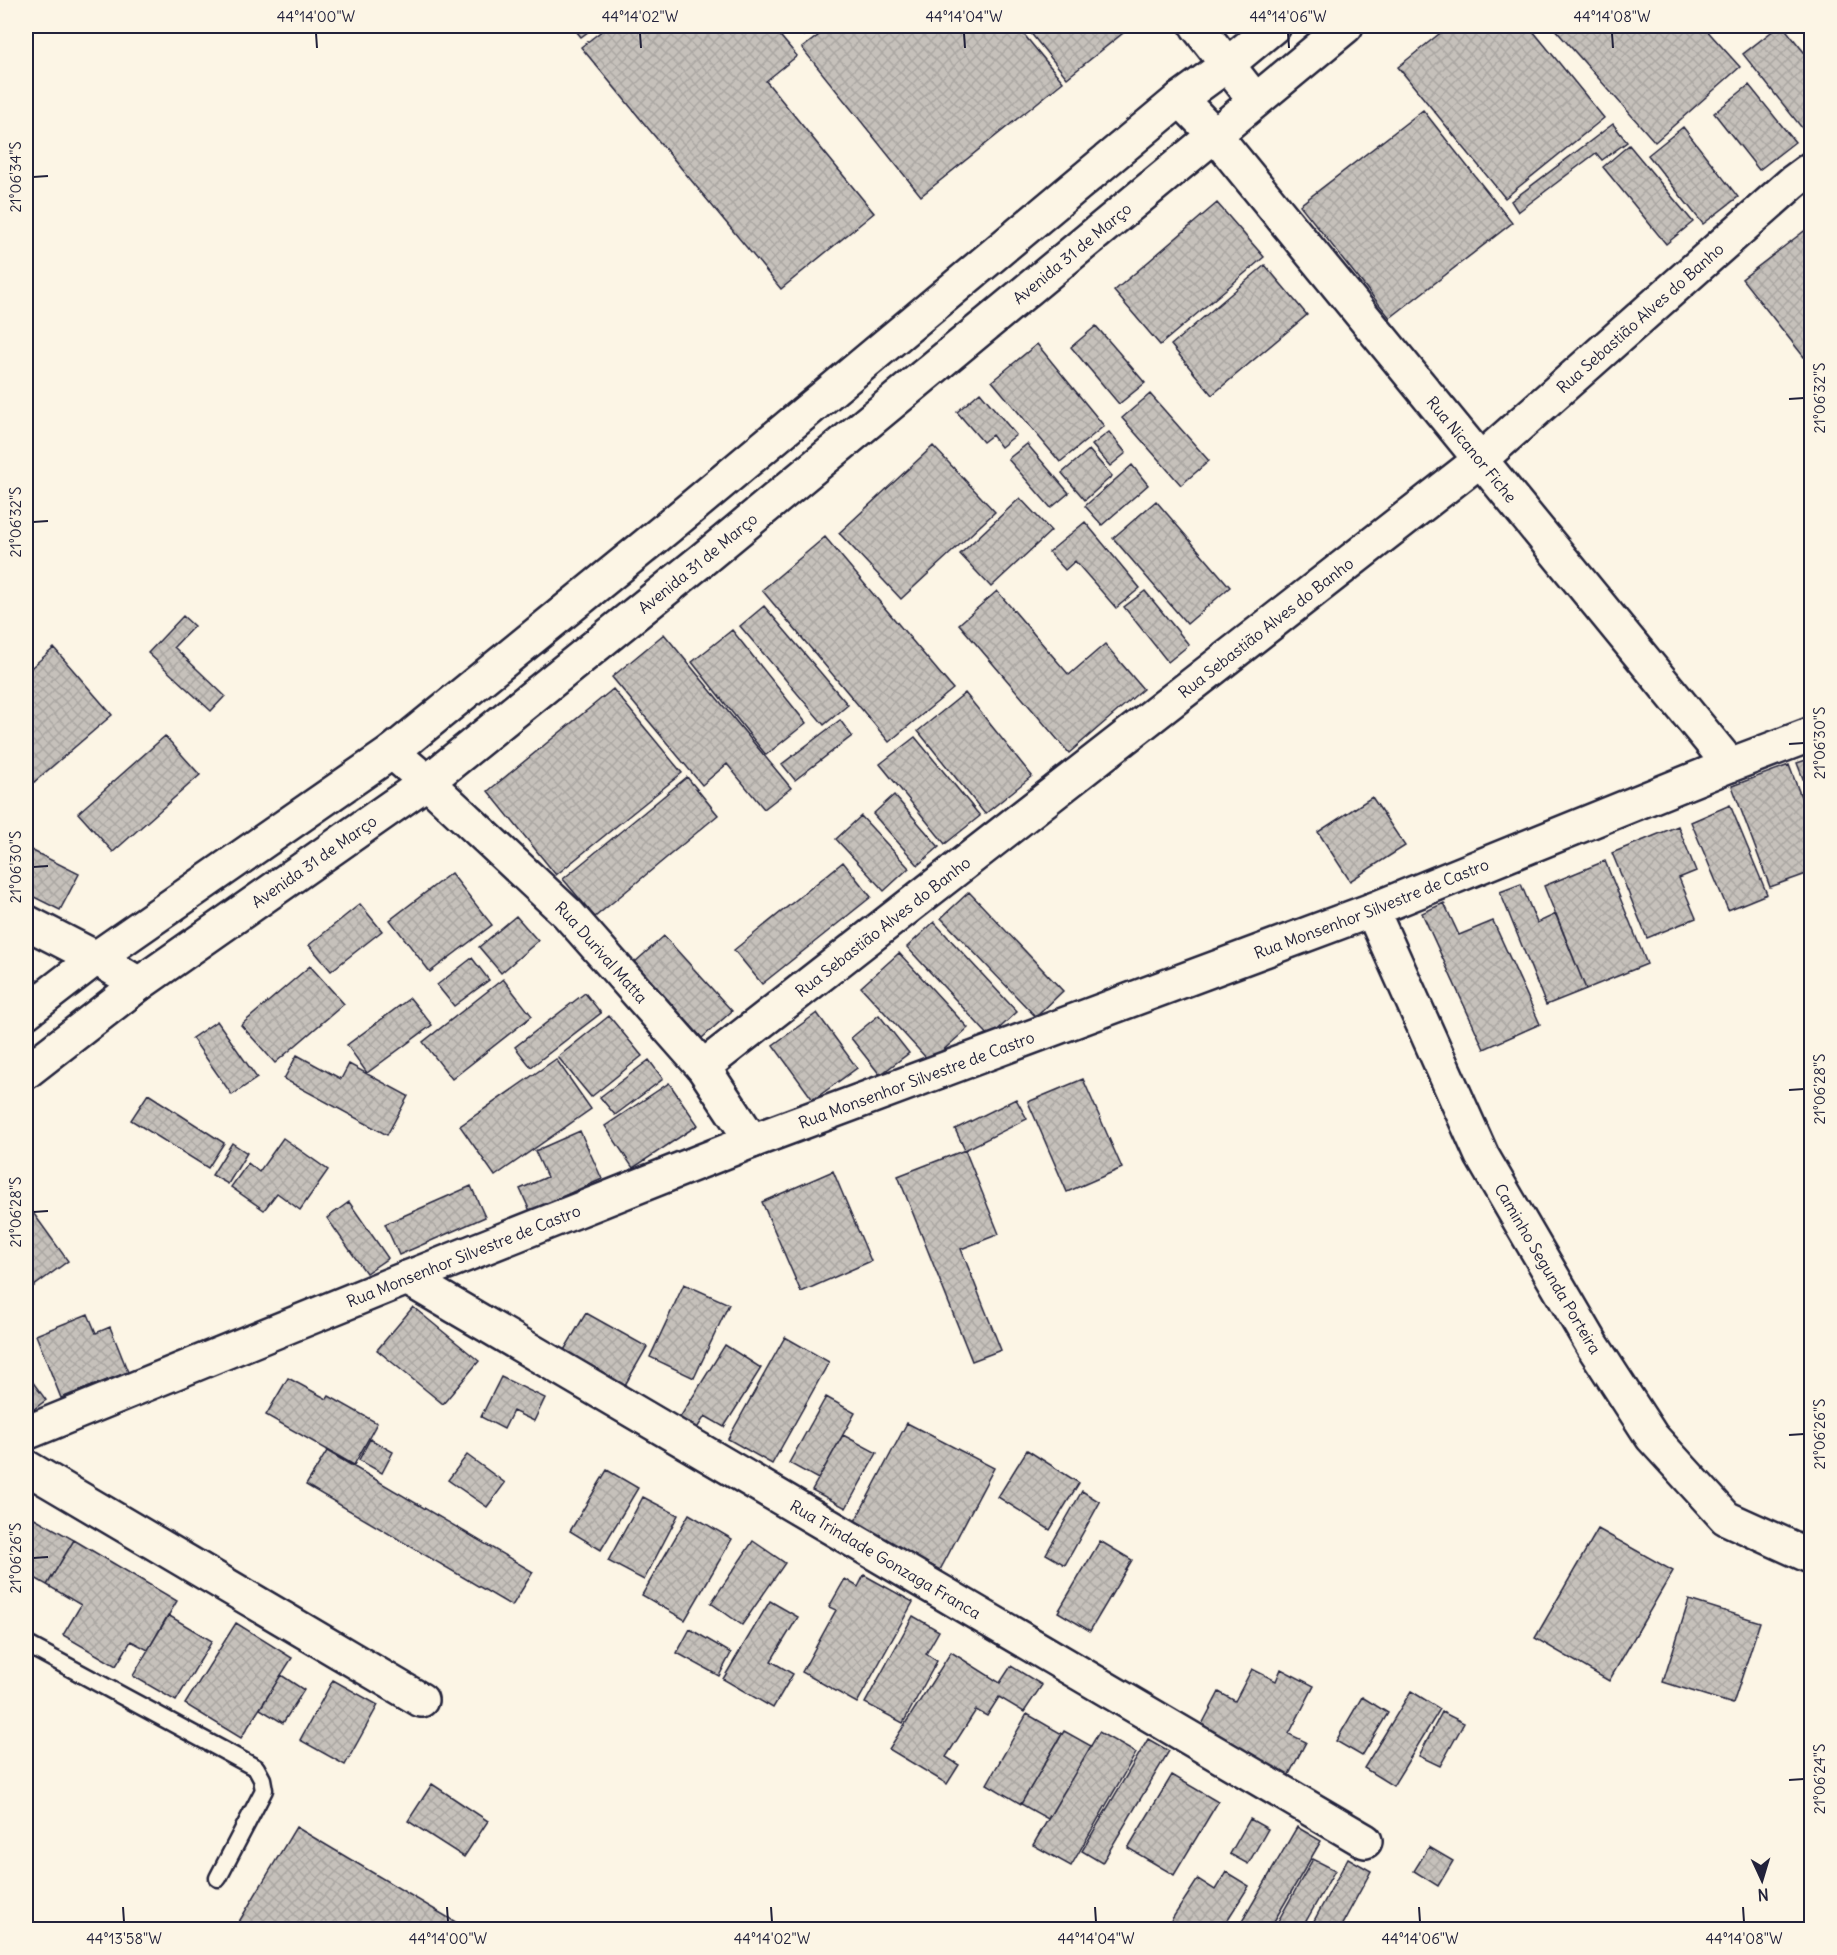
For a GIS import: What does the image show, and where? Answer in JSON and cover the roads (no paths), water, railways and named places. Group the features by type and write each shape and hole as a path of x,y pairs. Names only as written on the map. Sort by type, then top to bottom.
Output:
{"street":[{"path":"1197,26 1255,100"},
{"path":"26,1012 96,958 392,752 667,528 1180,99 1275,26"},
{"name":"Avenida 31 de Março","path":"26,1072 139,984 427,782 702,560 1346,26"},
{"name":"Rua Nicanor Fiche","path":"1180,99 1214,134 1730,765"},
{"name":"Rua Sebastião Alves do Banho","path":"703,1067 1480,460 1784,190 1812,168"},
{"path":"1776,747 1812,713"},
{"name":"Rua Monsenhor Silvestre de Castro","path":"26,1433 752,1141 1372,910 1812,734"},
{"name":"Rua Durival Matta","path":"392,752 568,914 703,1067 752,1141"},
{"name":"Caminho Segunda Porteira","path":"1372,910 1482,1156 1593,1346 1652,1437 1726,1518 1812,1557"},
{"path":"26,922 96,958 139,984"},
{"name":"Rua Trindade Gonzaga Franca","path":"407,1278 1365,1841"},
{"path":"26,1467 421,1700"}],"lane":[{"path":"26,1644 256,1768 262,1779 264,1790 218,1878"}]}
